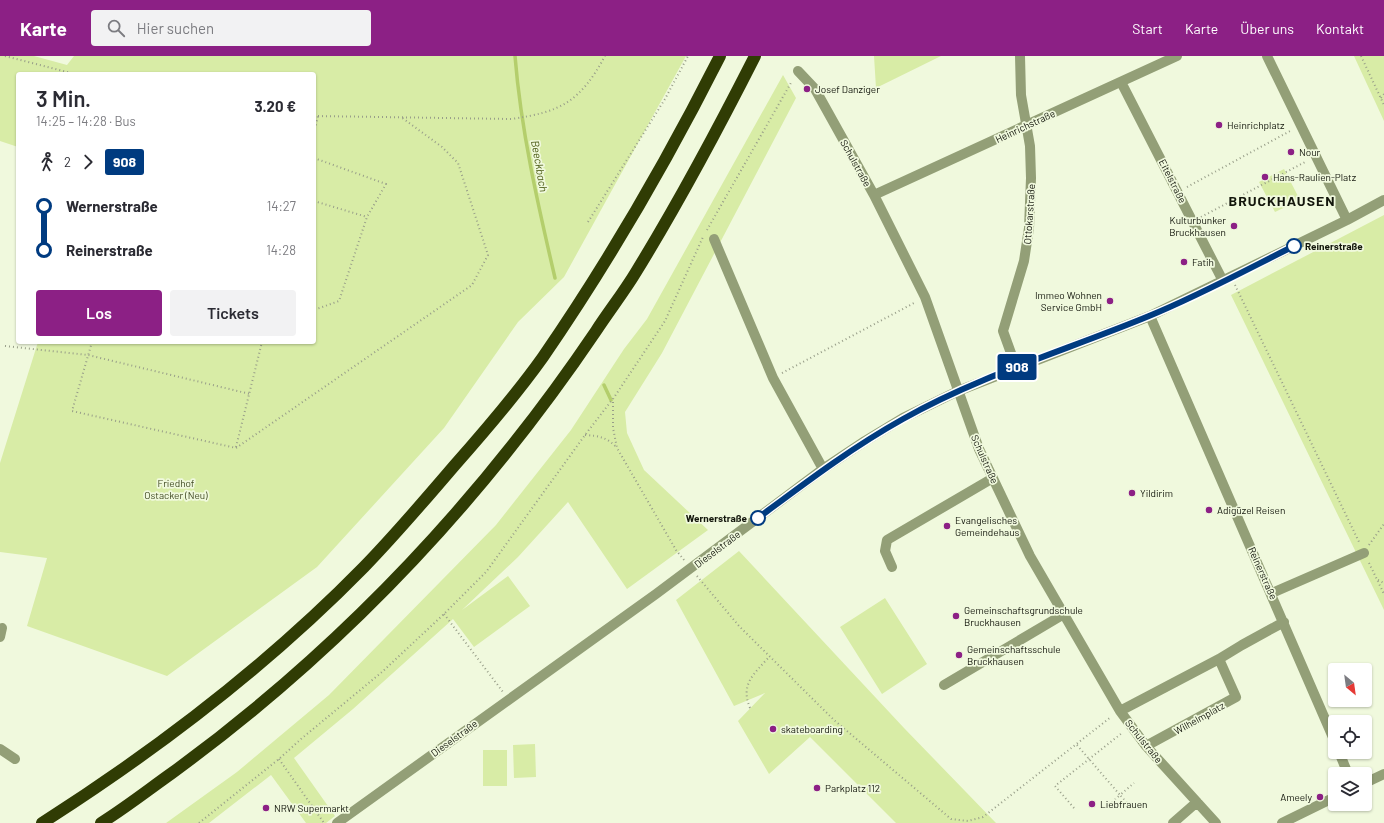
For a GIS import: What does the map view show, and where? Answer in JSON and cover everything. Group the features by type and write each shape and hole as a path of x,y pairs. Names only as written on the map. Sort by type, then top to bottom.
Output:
{"highway":[{"path":"42,823 100,786 153,749 248,673 363,568 414,513 496,418 542,357 610,255 688,119 720,56"},
{"path":"101,823 223,735 314,657 387,588 508,451 568,372 636,272 714,135 755,56"}],"street":[{"name":"Ottokarstraße","path":"1016,368 1003,330 1024,261 1029,228 1031,178 1026,125 1021,95 1020,56"},
{"name":"Heinrichstraße","path":"874,195 1177,56"},
{"path":"1268,56 1348,220"},
{"name":"Schulstraße","path":"798,71 815,89 874,195 925,297 979,449 1030,556 1120,711 1146,746 1216,823"},
{"name":"Eitelstraße","path":"1120,82 1193,221 1227,279"},
{"name":"Dieselstraße","path":"337,823 690,568 823,469 903,418 958,391 1150,316 1348,220 1384,200"},
{"path":"714,239 774,378 823,469"},
{"name":"Reinerstraße","path":"1150,316 1328,726"},
{"path":"892,567 885,551 887,540 993,478"},
{"path":"1272,594 1364,553"},
{"path":"944,685 1064,614"},
{"path":"1120,711 1219,659 1242,644 1284,622"},
{"name":"Wilhelmplatz","path":"1146,746 1236,697 1219,659"},
{"path":"0,749 15,759"},
{"path":"1372,780 1384,774"},
{"path":"1282,823 1328,800"},
{"path":"1172,823 1197,802"}],"path":[{"path":"5,56 68,72"},
{"path":"316,124 318,116 518,118 551,112 571,101 599,68 605,56"},
{"path":"588,222 665,99 688,56"},
{"path":"1360,56 1384,105"},
{"path":"199,823 279,759 300,739 382,672 486,572 584,435 613,399 665,321 703,236 798,71"},
{"path":"1381,98 1384,94"},
{"path":"91,344 72,411 236,448 472,285 488,255 458,163 442,147 401,117"},
{"path":"1179,192 1301,125"},
{"path":"1193,221 1316,156"},
{"path":"316,159 386,184 368,217 340,301 316,309"},
{"path":"316,201 368,217"},
{"path":"1227,279 1384,594"},
{"path":"774,378 925,297"},
{"path":"236,448 262,344"},
{"path":"5,346 88,355 250,394"},
{"path":"613,399 613,428 617,448"},
{"path":"584,435 599,436 610,439 617,448 676,550 739,626 834,720 951,819 968,821 983,817 1120,711"},
{"path":"1364,553 1384,524"},
{"path":"1377,579 1384,583"},
{"path":"444,614 508,699"},
{"path":"750,708 745,698 749,680 769,657"},
{"path":"1074,808 1055,786 1131,726"},
{"path":"1077,745 1128,804"},
{"path":"279,759 324,823"},
{"path":"1109,805 1134,783"}],"green space":[{"name":"Friedhof Ostacker (Neu)","path":"0,56 34,56 67,65 74,56 686,56 564,277 518,322 444,428 317,567 167,676 27,626 47,558 0,552 0,463 37,344 316,344 316,72 16,72 16,146 0,141"},
{"path":"874,56 941,56 876,88"},
{"path":"1354,56 1384,56 1384,121"},
{"path":"783,75 796,98 662,353 625,412 627,433 644,470 708,530 627,589 568,502 518,557 462,610 508,576 530,606 474,647 453,619 353,709 294,758 335,816 326,823 306,823 271,775 209,823 166,823 237,772 329,695 496,525 571,430 624,349 647,319"},
{"path":"1284,169 1300,200 1275,212 1259,182"},
{"path":"1384,215 1384,610 1231,295"},
{"path":"739,551 904,728 996,823 896,823 810,737 769,774 738,721 765,693 734,706 676,600"},
{"path":"885,598 927,664 882,694 840,627"},
{"path":"535,744 536,777 514,778 513,745"},
{"path":"483,750 507,750 507,786 483,786"}],"waterway":[{"name":"Beeckbach","path":"515,56 521,112 526,140 536,195 555,278"},
{"name":"Beeckbach","path":"604,385 611,400"}],"bus line":[{"name":"908","path":"758,518 823,469 903,418 958,391 993,376 1150,316 1294,246"}],"place":[{"name":"Josef Danziger","path":"807,89"},
{"name":"Heinrichplatz","path":"1219,125"},
{"name":"Nour","path":"1291,152"},
{"name":"Hans-Raulien-Platz","path":"1265,177"},
{"name":"Kulturbunker Bruckhausen","path":"1234,226"},
{"name":"Reinerstraße","path":"1294,246"},
{"name":"Fatih","path":"1184,262"},
{"name":"Immeo Wohnen Service GmbH","path":"1110,301"},
{"name":"Yildirim","path":"1132,493"},
{"name":"Adigüzel Reisen","path":"1209,510"},
{"name":"Wernerstraße","path":"758,518"},
{"name":"Evangelisches Gemeindehaus","path":"947,526"},
{"name":"Gemeinschaftsgrundschule Bruckhausen","path":"956,616"},
{"name":"Gemeinschaftsschule Bruckhausen","path":"959,655"},
{"name":"skateboarding","path":"773,729"},
{"name":"Parkplatz 112","path":"817,788"},
{"name":"Ameely","path":"1320,797"},
{"name":"Liebfrauen","path":"1092,804"},
{"name":"NRW Supermarkt","path":"266,808"}],"district":[{"name":"BRUCKHAUSEN","path":"1282,200"}]}
